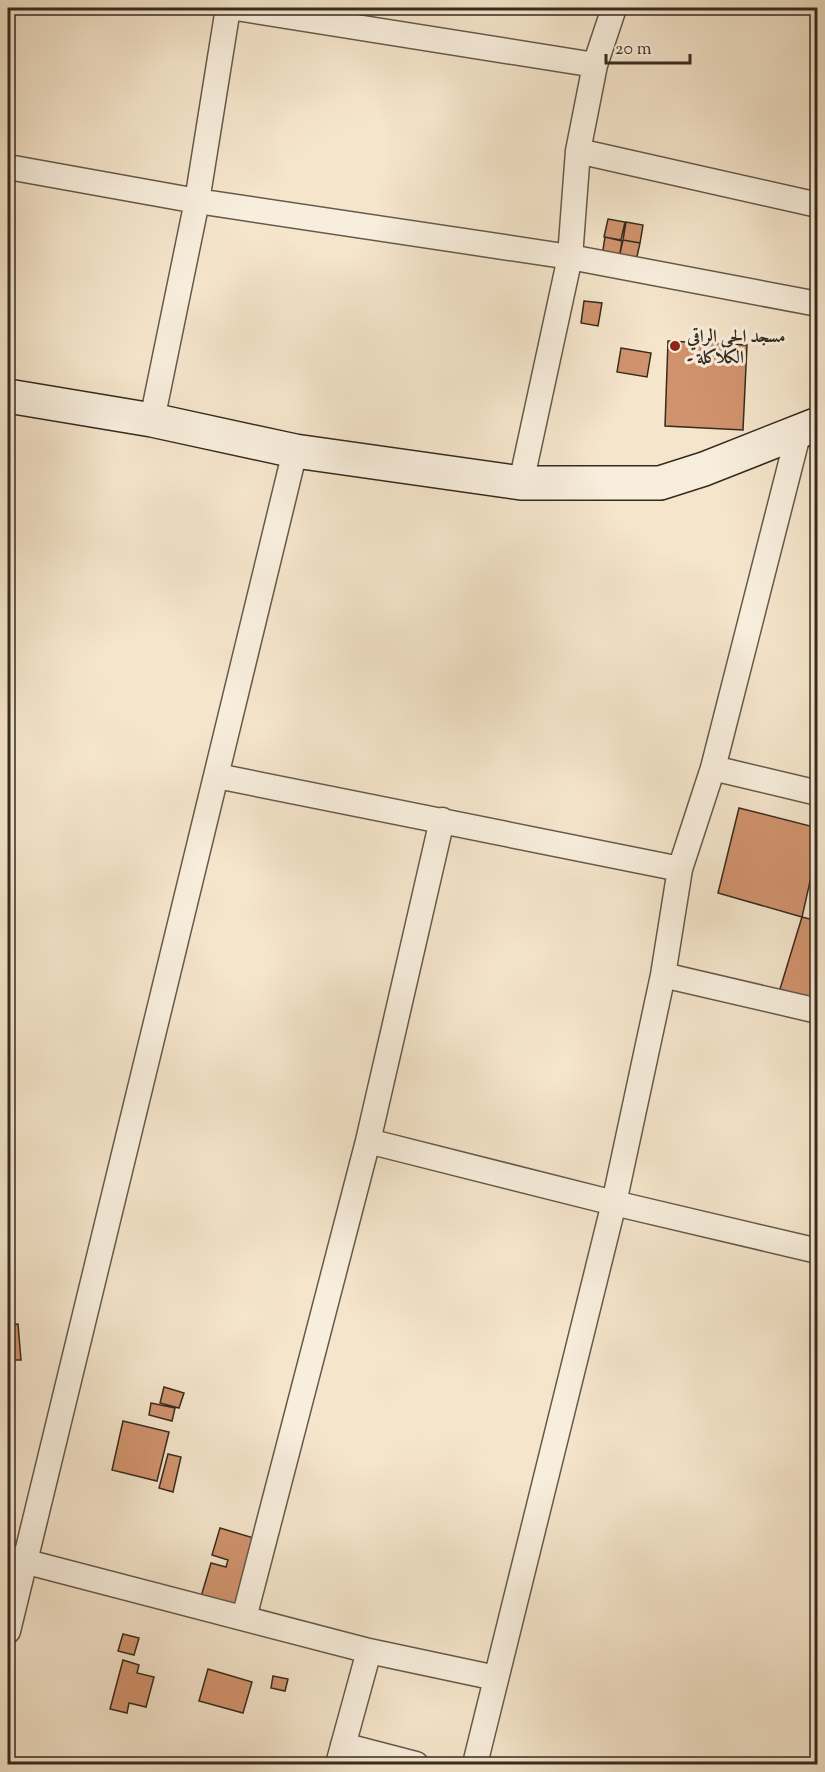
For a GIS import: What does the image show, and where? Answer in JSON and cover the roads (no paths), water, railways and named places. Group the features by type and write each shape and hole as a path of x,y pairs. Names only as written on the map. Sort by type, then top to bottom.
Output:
{"street":[{"path":"152,420 197,201 228,8"},
{"path":"236,8 595,65"},
{"path":"521,483 570,257 578,151 595,65 614,8"},
{"path":"578,151 818,205"},
{"path":"8,167 197,201 570,257 818,304"},
{"path":"8,396 152,420 295,451 521,483 660,483 704,470 808,428"},
{"path":"475,1764 614,1203 663,975 680,869 713,768 808,428"},
{"path":"8,1631 17,1559 217,776 295,451"},
{"path":"713,768 818,793"},
{"path":"217,776 680,869"},
{"path":"244,1618 368,1141 442,820"},
{"path":"663,975 818,1011"},
{"path":"368,1141 614,1203 818,1251"},
{"path":"17,1559 369,1651 496,1678"},
{"path":"369,1651 341,1755 416,1764"}],"place":[{"name":"مسجد الحي الراقي - الكلاكلة","path":"675,346"}]}
